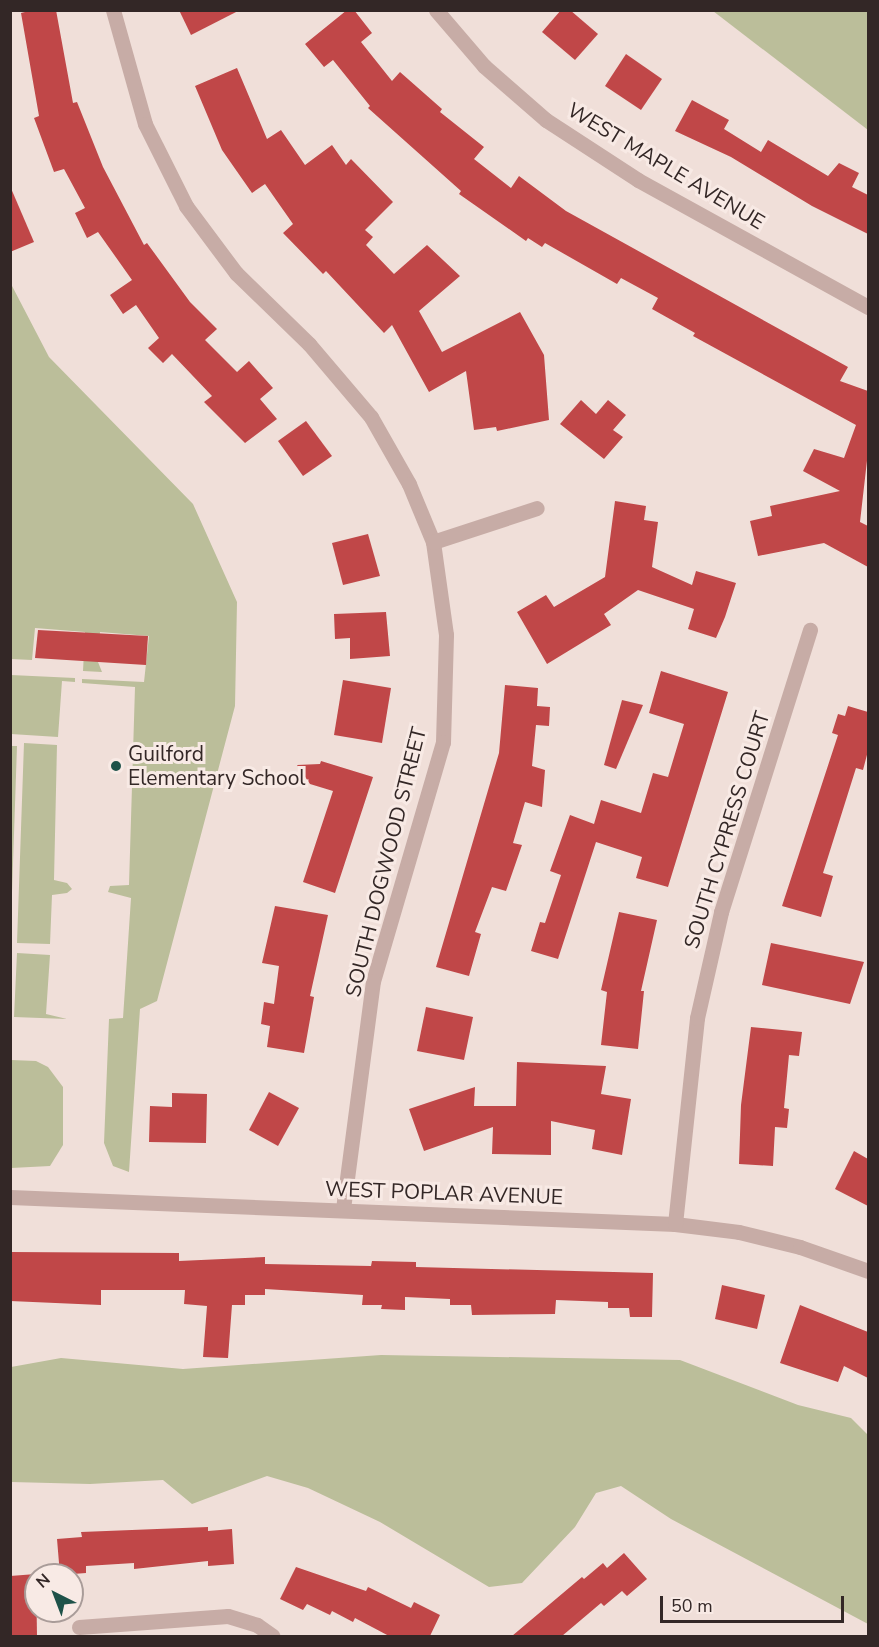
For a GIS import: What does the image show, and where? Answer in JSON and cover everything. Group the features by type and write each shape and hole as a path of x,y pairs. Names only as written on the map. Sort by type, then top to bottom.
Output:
{"street":[{"name":"SOUTH DOGWOOD STREET","path":"113,10 145,124 186,206 236,273 309,344 371,417 410,484 433,542 446,635 443,742 373,981 343,1210"},
{"name":"WEST MAPLE AVENUE","path":"436,10 484,66 546,120 638,180 868,307"},
{"path":"433,542 537,508"},
{"name":"SOUTH CYPRESS COURT","path":"675,1224 697,1018 721,912 810,630"},
{"name":"WEST POPLAR AVENUE","path":"10,1197 675,1224 739,1232 800,1247 868,1271"},
{"path":"80,1627 228,1616 257,1625 273,1636"}],"green space":[{"path":"713,11 868,11 868,130"},
{"path":"11,284 49,357 193,504 237,602 235,706 157,1001 140,1009 129,1172 113,1166 104,1143 109,1019 123,1018 131,898 108,892 110,886 129,885 135,687 82,683 82,679 144,682 149,636 100,632 98,662 102,672 83,671 85,632 35,628 32,660 11,659"},
{"path":"11,675 75,678 75,682 62,681 58,737 11,734"},
{"path":"24,743 57,745 54,880 67,883 72,889 67,893 52,895 50,944 17,943"},
{"path":"10,746 17,746 11,922"},
{"path":"17,953 50,955 46,1014 67,1019 14,1017"},
{"path":"11,1060 36,1061 48,1067 63,1087 63,1145 50,1166 11,1168"},
{"path":"381,1355 680,1360 798,1405 851,1418 868,1435 868,1624 671,1519 621,1486 596,1493 575,1527 522,1583 489,1587 380,1522 308,1488 267,1476 192,1504 163,1480 90,1484 11,1482 11,1367 61,1358 183,1369"}],"building":[{"path":"33,10 56,10 73,103 77,102 103,167 144,245 147,243 190,302 217,329 205,340 237,372 249,361 273,388 260,399 277,419 245,443 204,402 212,396 172,354 163,363 148,348 159,338 136,305 123,314 110,295 132,280 98,232 87,238 75,213 85,208 64,169 54,172 34,118 39,116 21,13"},
{"path":"179,10 240,10 191,35"},
{"path":"347,10 354,10 372,33 361,42 392,81 400,72 442,109 440,112 484,147 474,159 511,188 519,176 566,211 848,367 840,381 868,391 868,452 860,522 868,526 868,567 824,543 758,556 750,521 772,516 770,506 840,491 803,471 814,449 844,458 856,425 693,336 695,333 652,309 658,298 621,278 617,284 545,243 542,247 528,238 526,241 459,194 461,191 368,108 370,106 333,60 324,67 305,44"},
{"path":"561,10 570,10 598,34 575,60 542,32"},
{"path":"626,54 662,79 641,110 605,86"},
{"path":"237,68 267,139 281,130 305,165 332,145 346,165 351,159 393,202 365,230 373,237 366,245 394,274 427,245 460,276 419,311 442,352 520,312 544,355 549,420 497,431 496,427 474,430 466,371 429,392 392,325 384,333 326,271 323,274 283,233 293,224 265,184 252,193 222,150 195,86"},
{"path":"692,100 729,120 724,129 761,152 768,140 828,176 839,163 859,173 852,187 868,195 868,234 812,206 731,157 675,131"},
{"path":"10,186 34,242 10,252"},
{"path":"581,400 596,414 608,400 626,415 613,430 623,437 604,459 560,424"},
{"path":"306,421 332,456 303,476 278,441"},
{"path":"615,501 646,506 644,520 658,522 652,567 692,585 696,571 736,583 725,617 716,638 688,629 694,609 638,590 604,614 611,625 547,664 517,612 546,595 554,607 605,577"},
{"path":"368,534 380,576 343,585 332,543"},
{"path":"386,612 390,656 350,659 350,638 335,639 334,614"},
{"path":"38,630 148,636 146,665 35,658"},
{"path":"661,671 728,692 668,887 636,878 642,857 596,842 558,959 531,951 540,922 545,923 561,875 550,871 570,815 594,824 601,800 641,813 653,773 668,777 684,724 649,713"},
{"path":"343,680 391,688 382,743 334,735"},
{"path":"505,685 538,688 537,706 550,707 549,726 536,725 532,766 545,770 542,807 525,802 513,843 522,845 506,891 492,887 475,932 481,934 469,976 436,967 499,753"},
{"path":"622,700 643,705 616,769 604,765"},
{"path":"848,706 868,712 868,751 863,770 856,768 823,873 833,876 821,917 782,906 838,735 832,733 838,714 845,716"},
{"path":"321,761 373,777 335,893 303,882 333,791 310,784 297,765 320,764"},
{"path":"275,906 328,915 310,996 314,997 304,1053 267,1047 270,1026 261,1024 264,1002 274,1004 279,966 262,963"},
{"path":"619,912 657,920 641,991 644,991 638,1049 601,1045 607,992 601,990"},
{"path":"771,943 864,962 850,1004 762,985"},
{"path":"426,1007 473,1017 464,1060 417,1051"},
{"path":"751,1027 802,1032 799,1056 789,1055 784,1108 789,1109 787,1128 775,1127 773,1166 739,1164 741,1105"},
{"path":"517,1062 606,1066 601,1094 631,1099 622,1155 592,1149 595,1130 551,1121 551,1155 492,1154 493,1127 424,1151 409,1109 475,1087 474,1106 516,1106"},
{"path":"269,1092 299,1108 278,1146 249,1130"},
{"path":"172,1093 207,1094 206,1143 149,1142 150,1106 172,1107"},
{"path":"854,1151 868,1159 868,1206 835,1189"},
{"path":"10,1252 179,1253 179,1261 265,1257 265,1264 371,1266 372,1261 416,1262 416,1267 653,1273 652,1317 630,1317 629,1308 608,1308 608,1302 556,1300 555,1314 472,1315 471,1305 450,1305 450,1299 405,1297 405,1310 381,1309 382,1305 362,1305 363,1295 265,1289 265,1295 245,1295 245,1305 232,1305 228,1358 203,1357 207,1306 184,1304 185,1290 101,1290 101,1305 10,1301"},
{"path":"722,1285 765,1295 757,1329 715,1319"},
{"path":"800,1305 868,1332 868,1378 844,1366 838,1382 780,1363"},
{"path":"208,1527 208,1531 232,1529 234,1564 208,1566 208,1561 134,1569 134,1563 86,1566 86,1573 84,1573 84,1563 59,1563 57,1539 82,1537 81,1532"},
{"path":"624,1553 647,1579 627,1596 622,1591 604,1606 601,1603 562,1636 512,1636 582,1577 584,1579 603,1563 607,1568"},
{"path":"296,1567 366,1591 368,1587 411,1608 414,1602 440,1615 430,1636 389,1636 355,1618 353,1622 332,1611 330,1615 307,1604 303,1610 280,1599"},
{"path":"24,1575 24,1623 37,1623 37,1636 10,1636 10,1576"}],"place":[{"name":"Guilford Elementary School","path":"116,766"}]}
